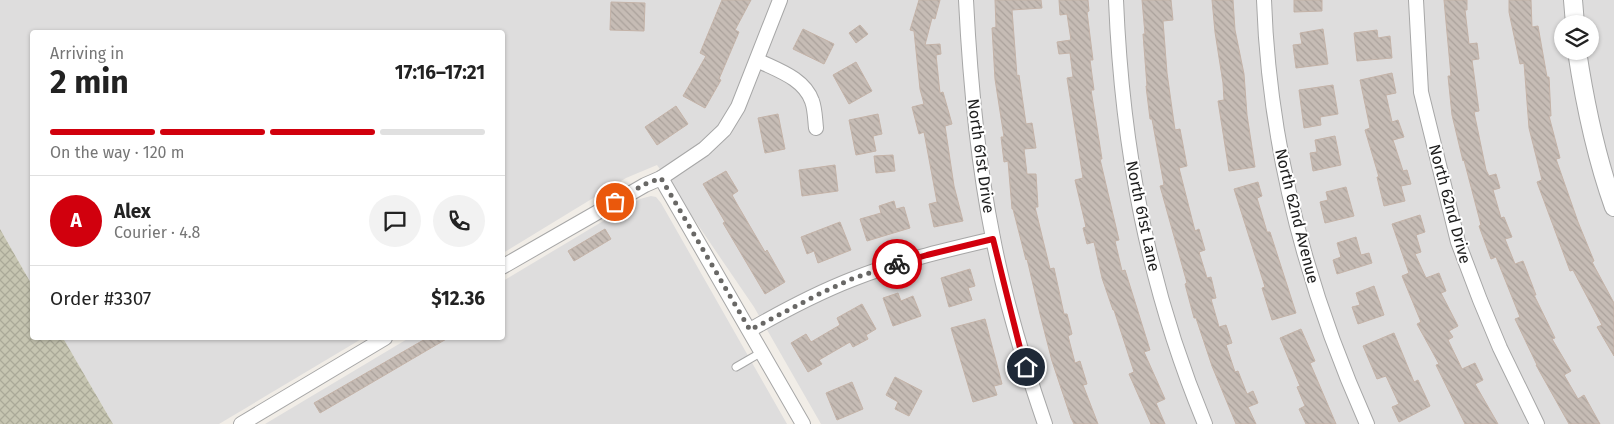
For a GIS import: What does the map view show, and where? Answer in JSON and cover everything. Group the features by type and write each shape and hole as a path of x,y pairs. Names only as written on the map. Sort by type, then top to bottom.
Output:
{"street":[{"path":"505,265 645,184 661,178 704,149 724,130 738,107 780,0"},
{"name":"North 61st Drive","path":"966,0 975,123 993,239 1020,348 1045,424"},
{"name":"North 61st Lane","path":"1116,0 1118,46 1128,149 1136,194 1154,272 1174,341 1205,424"},
{"name":"North 62nd Avenue","path":"1264,0 1269,69 1282,160 1297,229 1337,354 1367,424"},
{"name":"North 62nd Drive","path":"1416,0 1421,92 1458,242 1500,348 1537,424"},
{"path":"1573,0 1574,15"},
{"path":"757,60 796,79 804,87 812,100 816,128"},
{"path":"1579,60 1600,169 1614,207"},
{"path":"661,178 803,424"},
{"path":"750,330 797,304 854,278 927,255 993,239"},
{"path":"241,424 382,340"}],"lane":[{"path":"736,367 762,352"}],"shaded area":[{"path":"0,0 1614,0 1614,424 821,424 754,307 657,165 626,178 505,252 505,30 30,30 30,282 0,229"},
{"path":"651,196 656,197 661,203 787,424 265,424 406,340 505,340 505,280 640,199"},
{"path":"0,229 30,282 30,340 64,340 113,424 0,424"},
{"path":"64,340 360,340 219,424 113,424"}],"building":[{"path":"722,0 751,0 735,30 739,32 719,79 721,80 705,108 683,96 706,56 700,53"},
{"path":"919,0 940,0 935,19 932,18 925,45 940,44 941,54 936,55 940,93 943,92 952,124 945,126 954,186 963,221 934,227 929,204 937,202 924,132 919,134 912,107 924,104 920,89 914,31 910,30"},
{"path":"995,0 1041,0 1042,8 1012,10 1017,76 1019,75 1026,124 1032,123 1036,148 1024,149 1027,174 1036,174 1038,207 1035,207 1050,269 1054,268 1064,314 1067,314 1072,334 1068,336 1075,363 1080,361 1087,384 1083,385 1098,424 1074,424 1071,418 1052,361 1027,259 1012,209 1008,161 1004,162 1001,137 1004,137 995,79 992,28 996,27"},
{"path":"1059,0 1088,0 1089,11 1087,12 1093,60 1090,60 1094,90 1091,90 1102,159 1100,159 1119,240 1115,241 1122,271 1125,270 1150,350 1144,352 1165,399 1156,403 1165,424 1151,424 1129,374 1134,372 1102,278 1094,242 1087,244 1083,228 1086,227 1075,180 1083,178 1067,78 1073,77 1070,53 1059,54 1057,42 1071,40 1067,14 1060,15"},
{"path":"1142,0 1171,0 1173,20 1163,21 1167,73 1175,130 1180,129 1187,166 1179,168 1195,231 1199,229 1205,250 1199,252 1207,278 1211,277 1216,298 1211,299 1219,327 1226,325 1232,343 1226,345 1235,372 1238,371 1247,394 1253,391 1258,403 1248,407 1256,424 1236,424 1212,366 1196,318 1194,318 1185,284 1187,283 1160,186 1164,185 1152,119 1150,119 1146,86"},
{"path":"1212,0 1233,0 1235,30 1244,74 1247,115 1255,167 1229,171 1218,101 1224,100 1223,83"},
{"path":"1294,0 1322,0 1322,11 1294,12"},
{"path":"1444,0 1467,0 1467,10 1465,10 1469,44 1477,43 1479,59 1472,60 1479,111 1474,112 1486,170 1489,176 1496,174 1500,188 1493,190 1501,218 1504,217 1512,237 1505,239 1515,264 1523,261 1536,295 1534,295 1555,338 1552,339 1571,371 1564,375 1578,399 1584,395 1600,424 1569,424 1536,365 1515,319 1520,317 1496,257 1491,259 1479,226 1481,225 1452,115 1448,76 1451,76"},
{"path":"1509,0 1531,0 1532,27 1538,26 1547,77 1549,77 1551,116 1549,116 1560,158 1556,159 1594,261 1592,262 1614,303 1614,356 1597,327 1602,325 1573,270 1570,271 1537,182 1542,180 1529,128 1524,63 1520,64 1509,12"},
{"path":"611,2 645,3 644,31 610,30"},
{"path":"860,25 868,34 856,43 849,33"},
{"path":"803,29 834,44 824,64 793,49"},
{"path":"1323,29 1328,64 1296,68 1293,45 1302,44 1300,33"},
{"path":"1377,30 1378,38 1390,36 1392,58 1357,61 1354,33"},
{"path":"856,62 872,91 849,104 833,75"},
{"path":"1392,73 1396,93 1386,95 1392,122 1398,120 1404,137 1393,140 1403,171 1407,170 1411,184 1401,186 1405,201 1384,206 1377,177 1379,177 1365,130 1370,128 1360,80"},
{"path":"1333,85 1338,114 1320,117 1321,125 1304,128 1299,90"},
{"path":"676,106 688,124 657,145 645,127"},
{"path":"778,114 785,149 765,153 758,118"},
{"path":"878,114 882,134 873,136 876,151 856,155 849,120"},
{"path":"1335,136 1341,165 1313,171 1310,153 1317,152 1315,140"},
{"path":"893,155 895,171 876,173 874,156"},
{"path":"835,165 838,191 802,196 799,170"},
{"path":"726,171 738,191 732,195 785,282 765,294 723,223 725,222 703,184"},
{"path":"1258,182 1262,196 1257,198 1296,313 1272,320 1262,288 1265,287 1234,189"},
{"path":"1346,187 1354,216 1325,223 1320,202 1328,200 1326,192"},
{"path":"894,201 896,209 904,207 910,228 867,241 860,219 881,213 879,206"},
{"path":"1420,215 1425,232 1416,235 1421,252 1415,254 1426,278 1439,273 1446,291 1441,293 1458,326 1449,331 1453,337 1448,340 1462,369 1475,363 1483,380 1475,384 1498,424 1465,424 1436,365 1439,364 1417,324 1421,322 1402,276 1409,273 1392,224"},
{"path":"840,222 851,250 818,263 814,251 807,254 801,237"},
{"path":"605,229 611,239 574,261 568,251"},
{"path":"1356,237 1361,255 1369,253 1372,263 1337,274 1333,260 1341,257 1337,243"},
{"path":"970,269 975,286 968,288 972,300 949,307 941,278"},
{"path":"1374,286 1384,315 1358,324 1352,307 1360,305 1356,293"},
{"path":"898,293 901,301 913,296 921,316 893,326 883,298"},
{"path":"862,304 876,329 866,335 868,339 853,347 850,342 819,360 822,364 808,372 791,343 806,334 811,342 840,325 837,318"},
{"path":"985,319 1002,384 994,386 997,395 973,402 951,328"},
{"path":"1301,329 1315,361 1310,363 1336,424 1306,424 1299,409 1305,406 1297,387 1300,386 1280,338"},
{"path":"1394,333 1414,382 1418,380 1430,406 1399,422 1392,407 1399,404 1386,376 1377,379 1363,346"},
{"path":"424,340 445,340 320,413 314,403"},
{"path":"895,377 922,391 909,416 895,409 898,402 886,395"},
{"path":"852,382 863,409 837,420 826,393"}],"way so far":[{"path":"615,202 645,184 661,178 750,330 788,308 854,278 897,264"}],"route":[{"path":"897,264 993,239 1026,367"}]}
